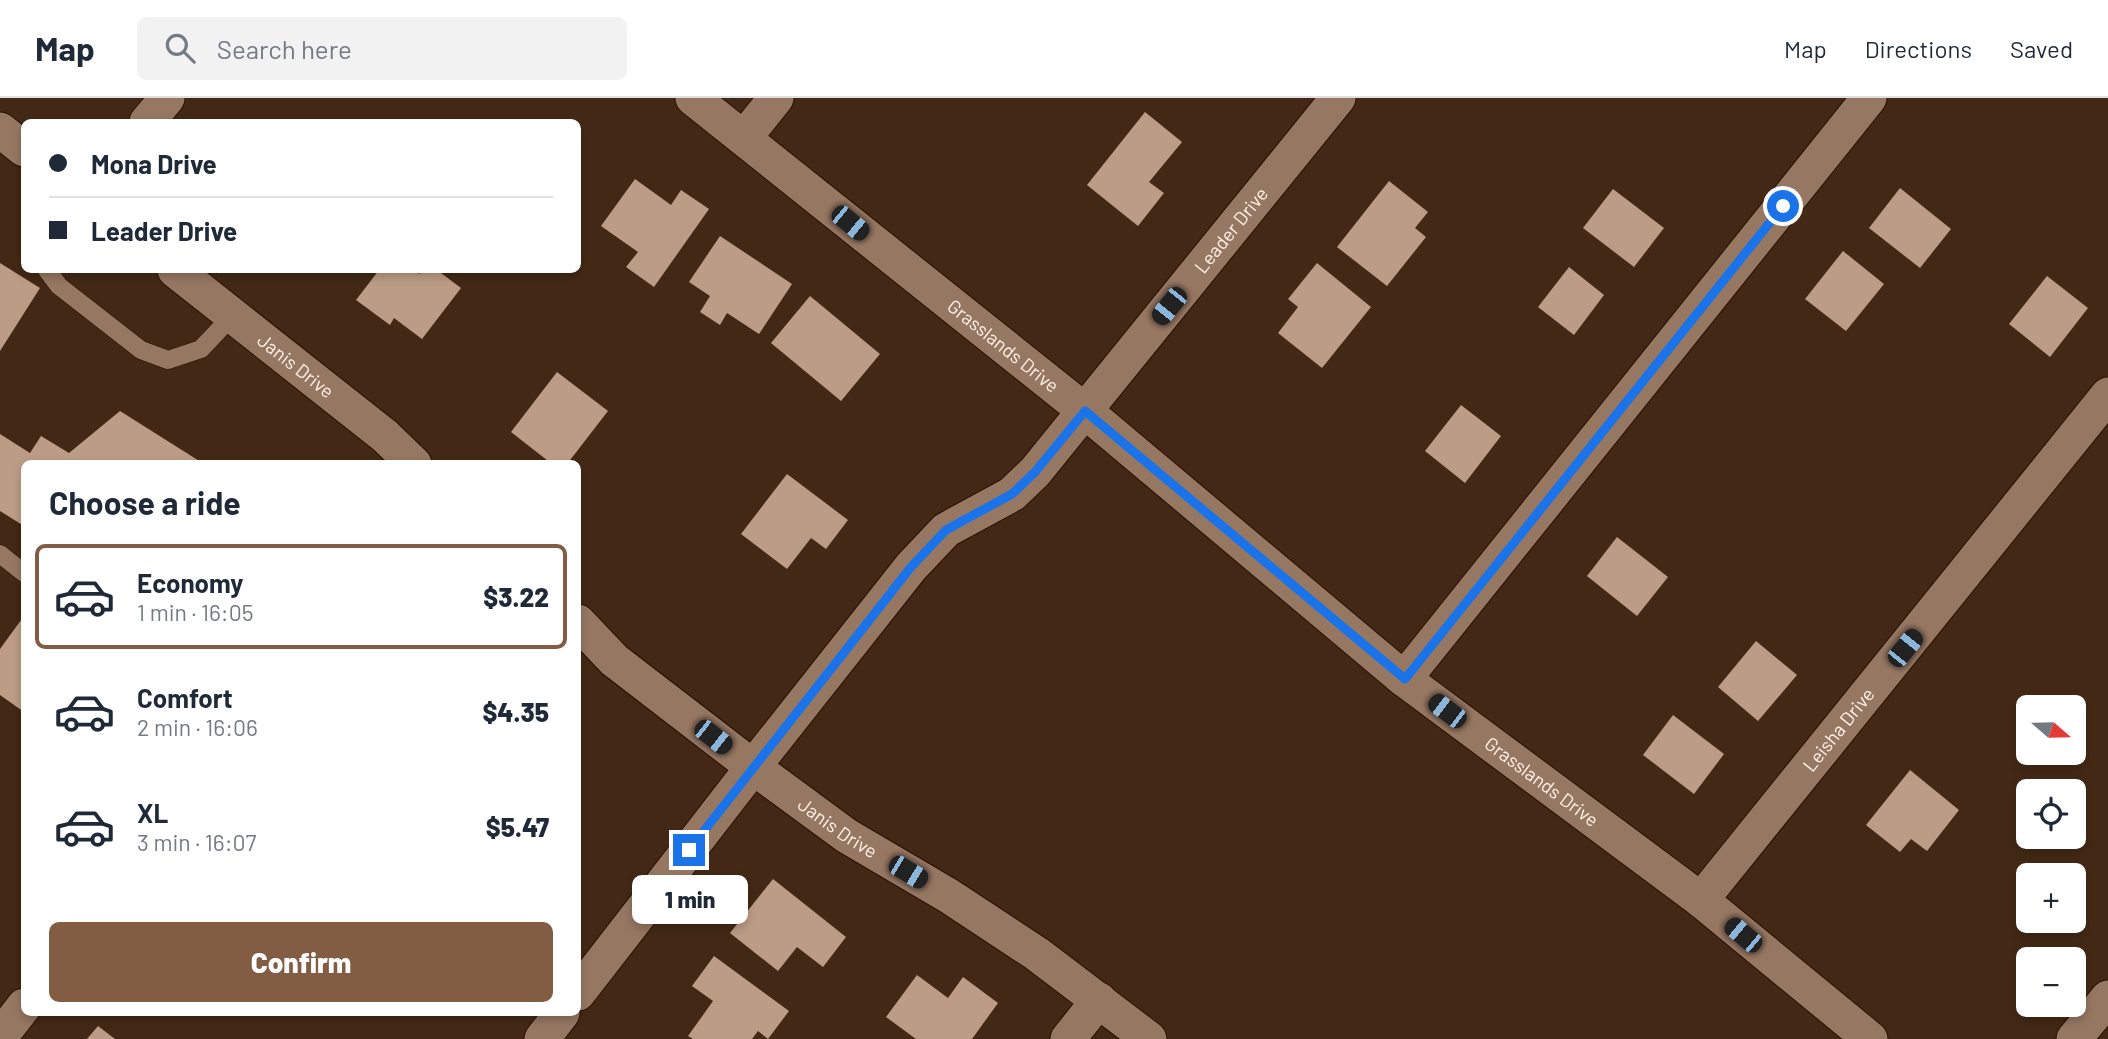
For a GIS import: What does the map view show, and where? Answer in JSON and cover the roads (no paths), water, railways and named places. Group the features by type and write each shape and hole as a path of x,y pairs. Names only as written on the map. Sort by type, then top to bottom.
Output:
{"street":[{"path":"150,119 167,98"},
{"name":"Grasslands Drive","path":"693,98 1085,411 1405,679 1701,900 1870,1039"},
{"path":"744,138 776,98"},
{"name":"Leader Drive","path":"581,989 911,567 946,530 1012,494 1035,472 1338,98"},
{"path":"1405,679 1869,98"},
{"path":"0,130 21,147"},
{"name":"Janis Drive","path":"180,273 385,436 410,460"},
{"name":"Leisha Drive","path":"1701,900 2108,395"},
{"name":"Janis Drive","path":"581,625 614,660 752,767 847,836 949,896 1037,954 1149,1039"},
{"path":"2074,1039 2108,998"},
{"path":"1068,1039 1099,1000"},
{"path":"0,1037 21,1010"},
{"path":"542,1039 560,1016"}],"lane":[{"path":"49,273 58,286 141,351 168,360 201,349 233,315"},
{"path":"0,554 21,571"}]}
